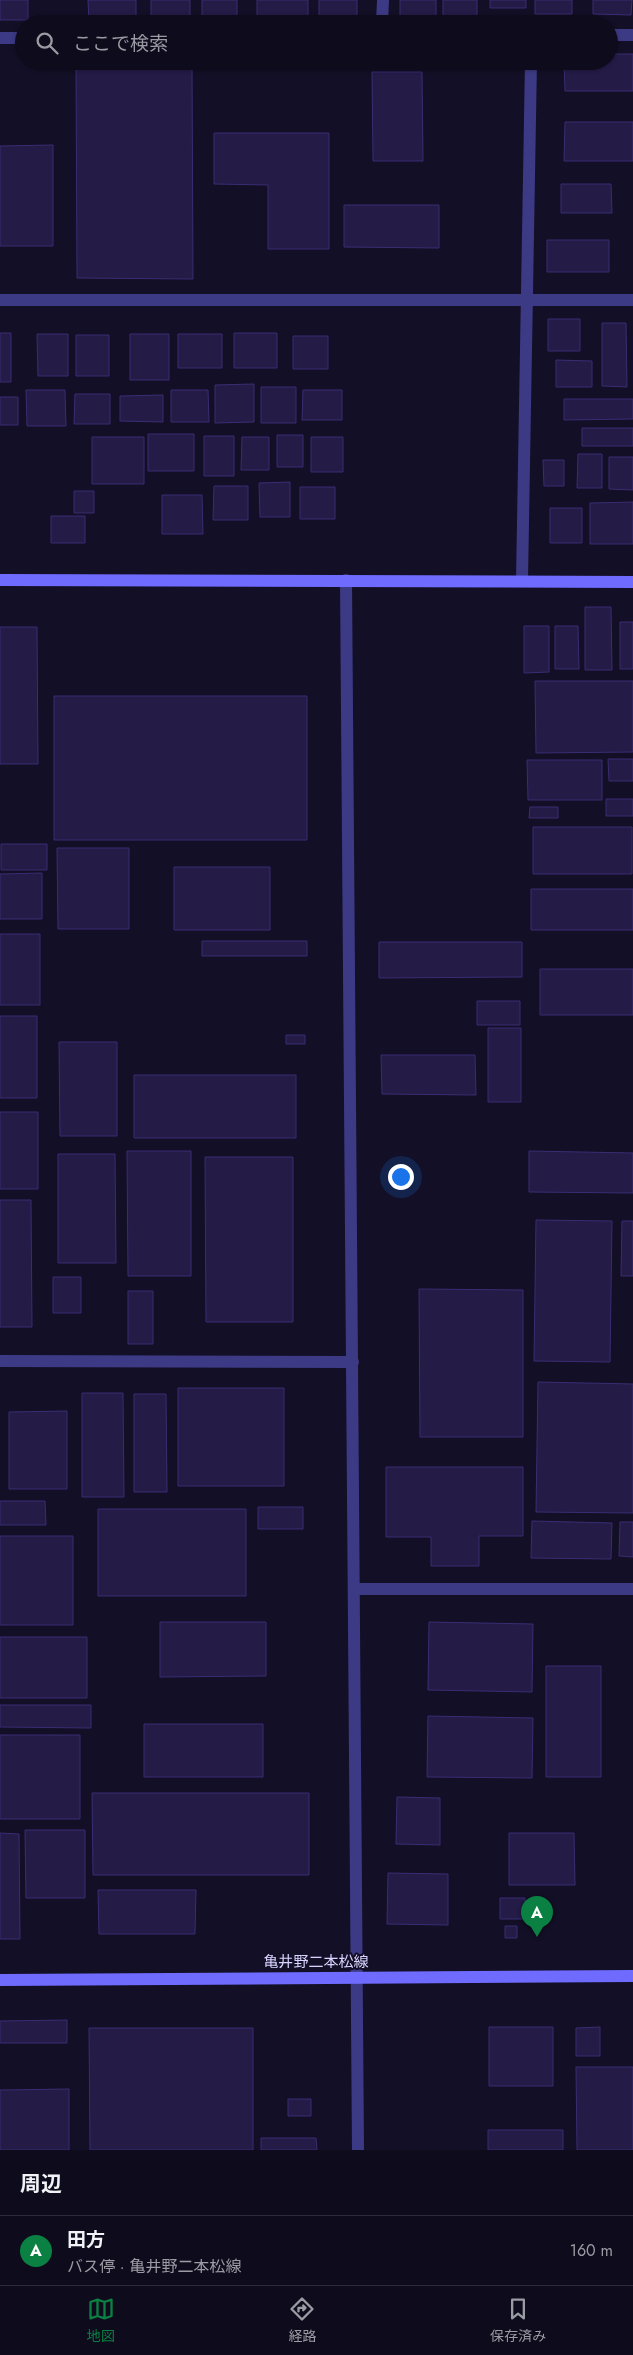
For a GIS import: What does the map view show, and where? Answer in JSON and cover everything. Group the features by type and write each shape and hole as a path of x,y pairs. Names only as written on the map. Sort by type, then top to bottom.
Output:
{"street":[{"path":"382,0 382,15"},
{"path":"618,35 633,35"},
{"path":"0,38 15,38"},
{"path":"522,580 531,70"},
{"path":"0,300 633,300"},
{"path":"0,580 522,580 633,582"},
{"path":"346,580 358,2150"},
{"path":"0,1361 353,1362"},
{"path":"354,1589 633,1589"},
{"name":"亀井野二本松線","path":"0,1980 633,1976"}],"building":[{"path":"0,0 28,0 28,15 15,15 15,20 0,20"},
{"path":"88,0 136,0 136,15 89,15"},
{"path":"151,0 190,0 190,15 151,15"},
{"path":"202,0 237,0 237,15 202,15"},
{"path":"257,0 308,0 308,15 257,15"},
{"path":"319,0 357,0 357,15 319,15"},
{"path":"400,0 436,0 436,15 400,15"},
{"path":"443,0 477,0 477,15 443,15"},
{"path":"490,0 526,0 526,8 490,8"},
{"path":"535,0 572,0 572,14 535,14"},
{"path":"593,0 632,0 631,15 593,14"},
{"path":"618,54 633,54 633,91 565,91 564,70 618,70"},
{"path":"76,70 192,70 193,279 77,278"},
{"path":"372,72 422,72 423,161 373,161"},
{"path":"565,122 633,122 633,161 564,161"},
{"path":"214,133 329,133 329,249 268,249 268,185 214,184"},
{"path":"53,145 53,246 0,246 0,146"},
{"path":"561,184 611,184 612,213 561,213"},
{"path":"344,205 439,205 439,248 344,247"},
{"path":"547,240 609,240 609,272 547,272"},
{"path":"548,319 580,319 580,351 548,351"},
{"path":"602,323 626,323 627,387 602,386"},
{"path":"0,333 11,333 11,382 0,382"},
{"path":"234,333 277,333 277,368 234,368"},
{"path":"37,334 68,334 68,376 38,376"},
{"path":"130,334 169,334 169,380 130,380"},
{"path":"178,334 222,334 222,368 178,368"},
{"path":"76,335 109,335 109,376 76,376"},
{"path":"293,336 328,336 328,369 293,369"},
{"path":"556,360 592,361 592,387 556,387"},
{"path":"254,384 254,422 215,423 215,385"},
{"path":"261,387 296,387 296,423 261,423"},
{"path":"26,390 65,390 66,426 27,426"},
{"path":"171,390 208,390 209,422 171,422"},
{"path":"303,390 342,390 342,420 302,420"},
{"path":"75,394 110,394 110,424 74,424"},
{"path":"163,395 163,422 120,421 120,396"},
{"path":"0,397 18,397 18,425 0,425"},
{"path":"564,399 633,399 633,419 564,420"},
{"path":"582,428 633,428 633,446 582,446"},
{"path":"148,434 194,434 194,471 148,471"},
{"path":"277,435 303,435 303,467 277,467"},
{"path":"204,436 234,436 234,476 204,476"},
{"path":"92,437 144,437 144,484 92,484"},
{"path":"242,437 269,437 269,470 241,470"},
{"path":"311,437 343,437 343,472 311,472"},
{"path":"578,454 602,454 602,488 577,488"},
{"path":"609,457 633,457 633,490 609,489"},
{"path":"543,460 564,460 564,486 544,486"},
{"path":"290,482 290,517 260,517 259,483"},
{"path":"214,486 248,486 248,520 213,520"},
{"path":"300,487 335,487 335,519 300,519"},
{"path":"74,491 94,491 94,513 74,513"},
{"path":"162,495 202,495 203,534 162,534"},
{"path":"633,502 633,544 590,544 590,503"},
{"path":"550,508 582,508 582,543 550,543"},
{"path":"51,516 85,516 85,543 51,543"},
{"path":"585,607 611,607 612,670 585,670"},
{"path":"620,622 633,622 633,669 620,669"},
{"path":"524,626 549,626 549,672 524,673"},
{"path":"555,626 578,626 579,669 555,669"},
{"path":"0,627 37,627 38,764 0,764"},
{"path":"535,681 633,681 633,752 536,753"},
{"path":"54,696 307,696 307,840 54,840"},
{"path":"608,759 633,759 633,781 609,781"},
{"path":"527,760 602,760 602,800 528,800"},
{"path":"606,799 633,799 633,816 606,816"},
{"path":"530,807 558,807 558,818 529,818"},
{"path":"533,827 632,827 632,874 533,874"},
{"path":"1,844 47,844 47,870 1,870"},
{"path":"57,848 129,848 129,929 58,929"},
{"path":"174,867 270,867 270,930 174,930"},
{"path":"42,873 42,919 0,919 0,874"},
{"path":"531,889 633,889 633,930 531,930"},
{"path":"0,934 40,934 40,1005 0,1005"},
{"path":"202,941 307,941 307,956 202,956"},
{"path":"379,942 522,942 522,977 379,978"},
{"path":"540,969 633,969 633,1015 540,1015"},
{"path":"477,1001 520,1001 520,1025 477,1025"},
{"path":"0,1016 37,1016 37,1098 0,1098"},
{"path":"488,1028 521,1028 521,1102 488,1102"},
{"path":"286,1035 305,1035 305,1044 286,1044"},
{"path":"59,1042 117,1042 117,1136 60,1136"},
{"path":"381,1055 475,1055 476,1095 382,1094"},
{"path":"134,1075 296,1075 296,1138 134,1138"},
{"path":"0,1112 38,1112 38,1189 0,1189"},
{"path":"127,1151 191,1151 191,1276 128,1276"},
{"path":"529,1151 633,1153 633,1193 529,1192"},
{"path":"58,1154 115,1154 116,1263 58,1263"},
{"path":"205,1157 293,1157 293,1322 206,1322"},
{"path":"0,1200 31,1200 32,1327 0,1327"},
{"path":"536,1220 612,1221 610,1362 534,1361"},
{"path":"622,1221 633,1221 633,1276 621,1276"},
{"path":"53,1277 81,1277 81,1313 53,1313"},
{"path":"419,1289 523,1290 523,1437 420,1437"},
{"path":"128,1291 153,1291 153,1344 128,1344"},
{"path":"538,1382 633,1384 633,1513 536,1512"},
{"path":"178,1388 284,1388 284,1486 178,1486"},
{"path":"82,1393 123,1393 124,1497 82,1497"},
{"path":"134,1394 166,1394 167,1492 134,1492"},
{"path":"67,1411 67,1489 9,1489 9,1412"},
{"path":"386,1467 523,1467 523,1536 479,1536 479,1566 431,1566 431,1537 386,1537"},
{"path":"0,1501 45,1501 46,1525 0,1525"},
{"path":"258,1507 303,1507 303,1529 258,1529"},
{"path":"98,1509 246,1509 246,1596 98,1596"},
{"path":"532,1521 612,1523 611,1559 531,1558"},
{"path":"620,1522 633,1522 633,1557 619,1556"},
{"path":"0,1536 73,1536 73,1625 0,1625"},
{"path":"160,1622 266,1622 266,1676 160,1677"},
{"path":"429,1622 533,1624 532,1692 428,1690"},
{"path":"0,1637 87,1637 87,1698 0,1698"},
{"path":"546,1666 601,1666 601,1777 546,1777"},
{"path":"0,1705 91,1705 91,1728 0,1727"},
{"path":"428,1716 533,1718 532,1778 427,1777"},
{"path":"144,1724 263,1724 263,1777 144,1777"},
{"path":"0,1735 80,1735 80,1819 0,1819"},
{"path":"92,1793 309,1793 309,1875 93,1875"},
{"path":"397,1797 440,1798 440,1845 396,1844"},
{"path":"25,1830 85,1830 85,1898 26,1898"},
{"path":"0,1833 19,1834 20,1939 0,1939"},
{"path":"509,1833 574,1833 575,1885 509,1885"},
{"path":"388,1873 448,1874 448,1925 387,1924"},
{"path":"98,1890 196,1890 195,1934 99,1934"},
{"path":"500,1898 525,1898 525,1919 500,1919"},
{"path":"505,1926 517,1926 517,1938 505,1938"},
{"path":"67,2020 67,2043 0,2043 0,2021"},
{"path":"489,2027 553,2027 553,2086 489,2086"},
{"path":"600,2027 600,2056 576,2056 576,2028"},
{"path":"89,2028 253,2028 253,2150 90,2150"},
{"path":"576,2067 633,2067 633,2150 577,2150"},
{"path":"69,2089 69,2150 0,2150 0,2090"},
{"path":"288,2099 311,2099 311,2116 288,2116"},
{"path":"488,2130 563,2130 563,2150 488,2150"},
{"path":"261,2138 316,2138 317,2150 261,2150"}],"place":[{"name":"田方","path":"537,1937"}]}
